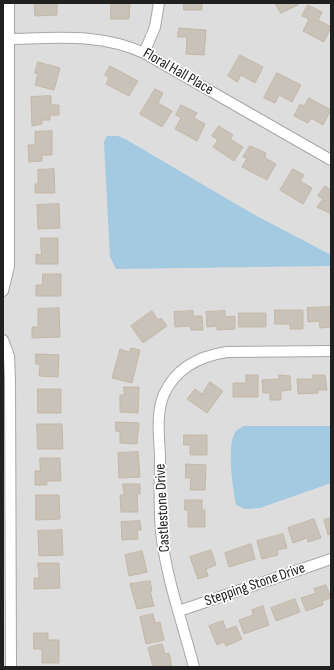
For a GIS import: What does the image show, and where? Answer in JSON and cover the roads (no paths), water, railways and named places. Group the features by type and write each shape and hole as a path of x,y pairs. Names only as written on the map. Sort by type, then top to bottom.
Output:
{"street":[{"path":"3,291 9,266 9,3"},
{"path":"144,53 156,27 159,3"},
{"name":"Floral Hall Place","path":"9,39 99,39 128,45 331,160"},
{"path":"3,340 9,356 10,380 10,667"},
{"name":"Castlestone Drive","path":"194,667 162,538 159,440 161,405 165,394 178,375 200,359 227,352 331,351"},
{"name":"Stepping Stone Drive","path":"179,611 331,559"}],"water":[{"path":"107,136 118,136 127,140 253,214 331,255 331,266 116,269 110,257 104,142"},
{"path":"244,426 331,426 331,483 260,508 245,509 236,505 231,467 231,446 236,431"}]}
